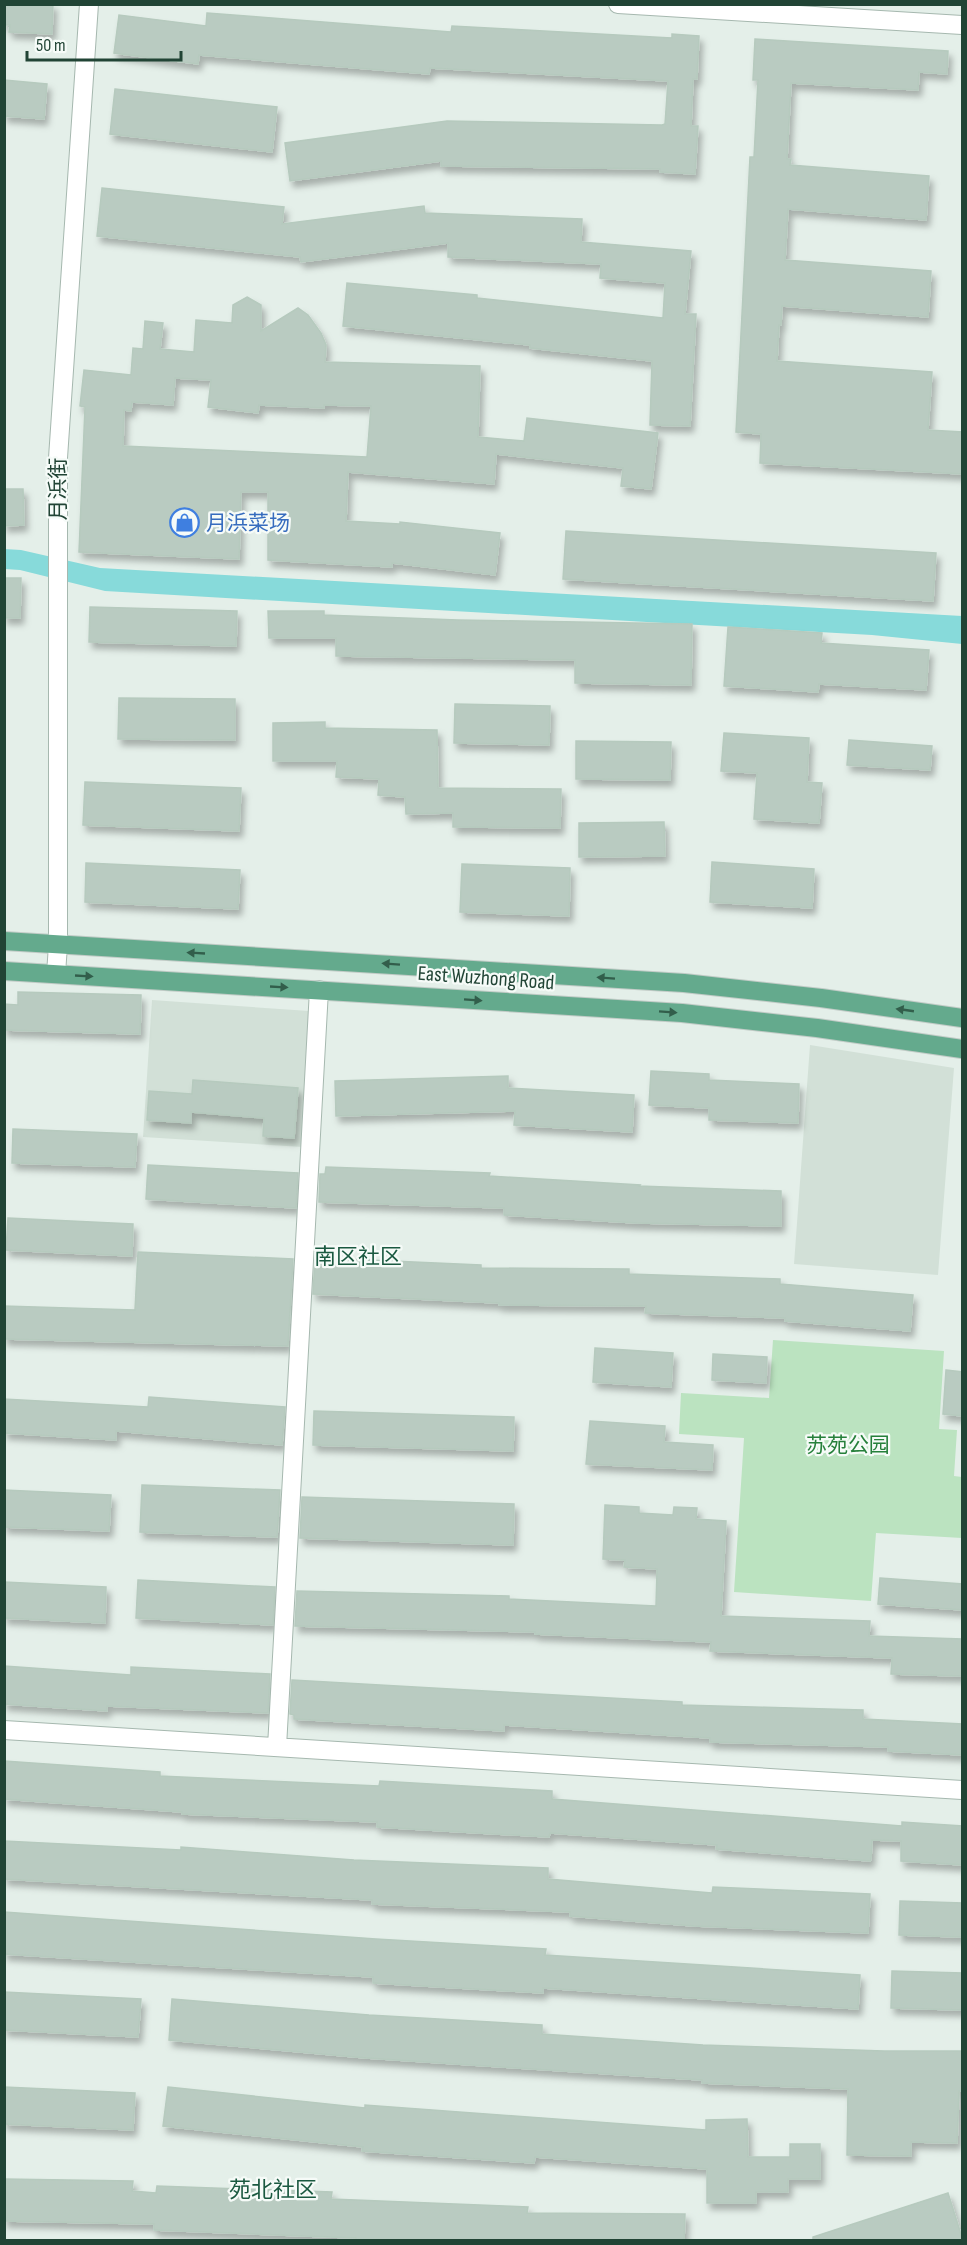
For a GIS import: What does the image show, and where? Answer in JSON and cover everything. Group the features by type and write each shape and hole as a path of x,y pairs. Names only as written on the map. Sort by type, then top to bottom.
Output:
{"main road":[{"name":"East Wuzhong Road","path":"4,941 684,983 821,998 963,1018"},
{"name":"East Wuzhong Road","path":"4,971 682,1013 828,1029 963,1049"}],"street":[{"name":"月浜街","path":"56,974 58,945 58,458 89,4"},
{"path":"618,4 963,25"},
{"path":"277,1747 319,990"},
{"path":"4,1730 963,1790"}],"shaded area":[{"path":"152,1000 309,1011 303,1147 143,1137"},
{"path":"810,1045 954,1068 938,1275 794,1264"}],"green space":[{"name":"苏苑公园","path":"773,1340 944,1351 939,1429 957,1430 954,1476 962,1477 962,1538 876,1533 871,1601 734,1592 744,1438 679,1434 681,1393 769,1398"}],"water":[{"path":"4,549 21,550 100,568 962,616 962,644 872,635 105,591 20,570 5,569"}],"building":[{"path":"4,4 53,4 52,34 9,32 10,25 4,25"},
{"path":"207,13 451,32 452,26 672,38 672,34 699,36 697,79 693,79 691,126 698,126 695,174 660,172 660,169 441,166 441,161 290,181 285,143 447,121 662,125 665,124 668,81 430,68 429,74 199,55 198,64 114,53 119,15 206,26"},
{"path":"755,39 948,51 947,74 919,72 918,90 791,83 787,159 791,159 790,165 929,176 926,220 788,209 785,260 931,271 928,317 782,306 777,361 932,372 928,430 963,432 963,474 760,463 761,434 736,432 750,157 754,157 758,80 753,80"},
{"path":"4,80 47,84 44,119 4,116"},
{"path":"115,89 277,107 272,152 110,134"},
{"path":"102,188 284,207 282,224 424,206 425,213 582,219 581,242 691,251 685,314 696,314 690,426 650,425 652,361 530,348 530,345 343,326 347,283 477,295 477,298 663,318 665,283 600,278 601,264 448,257 448,243 301,262 300,257 97,236"},
{"path":"247,297 261,305 261,331 298,308 308,315 321,333 326,345 325,362 480,366 478,437 524,441 527,418 658,433 651,489 621,486 623,468 496,454 494,484 348,472 346,521 400,524 400,522 500,533 495,575 392,563 392,567 268,560 268,492 241,492 239,559 79,552 85,407 80,406 84,370 131,375 133,348 143,349 145,321 163,323 160,349 194,352 196,320 232,323 233,305","holes":["175,378 211,380 208,407 258,413 259,405 324,408 324,405 371,406 367,457 123,446 124,410 131,411 132,402 173,405"]},
{"path":"4,489 23,489 24,525 4,526"},
{"path":"566,531 936,553 933,601 563,579"},
{"path":"4,578 21,578 20,618 4,618"},
{"path":"90,607 237,611 236,646 89,642"},
{"path":"268,611 324,611 324,615 458,620 692,624 691,685 575,683 575,660 336,656 336,638 269,638"},
{"path":"728,627 822,633 821,643 929,650 926,690 819,684 818,692 724,686"},
{"path":"119,698 235,699 235,740 118,739"},
{"path":"455,704 550,706 549,745 454,743"},
{"path":"325,722 325,728 437,730 438,788 561,789 560,828 453,827 453,813 406,814 405,797 378,795 379,779 336,777 337,761 273,761 273,723"},
{"path":"724,733 809,738 807,782 822,783 819,823 754,819 757,773 721,771"},
{"path":"849,740 932,746 930,770 847,765"},
{"path":"576,741 671,742 670,780 576,779"},
{"path":"85,782 241,788 239,831 83,825"},
{"path":"664,822 665,856 579,857 579,823"},
{"path":"712,862 814,869 812,908 710,902"},
{"path":"86,863 240,870 238,909 85,902"},
{"path":"462,864 570,868 569,916 460,912"},
{"path":"18,992 141,995 140,1034 4,1030 4,1004 18,1005"},
{"path":"651,1071 709,1074 709,1080 799,1084 798,1123 709,1120 709,1108 649,1105"},
{"path":"508,1076 508,1088 634,1095 632,1132 514,1125 515,1111 336,1116 335,1081"},
{"path":"193,1080 298,1088 294,1138 263,1136 264,1118 191,1112 191,1123 147,1120 149,1091 192,1094"},
{"path":"13,1129 137,1134 135,1167 12,1163"},
{"path":"148,1165 298,1173 296,1208 146,1199"},
{"path":"326,1167 490,1173 489,1176 639,1186 781,1191 781,1226 637,1223 504,1215 504,1208 319,1202 320,1174 325,1174"},
{"path":"8,1218 133,1224 132,1256 6,1250"},
{"path":"138,1252 293,1259 288,1346 4,1339 4,1306 135,1310"},
{"path":"324,1258 481,1265 481,1268 629,1269 629,1274 780,1279 780,1284 913,1295 910,1331 785,1321 785,1318 645,1313 646,1306 499,1305 499,1303 313,1294 315,1260 324,1260"},
{"path":"595,1348 673,1353 671,1387 593,1382"},
{"path":"713,1354 767,1357 766,1383 712,1380"},
{"path":"946,1370 963,1372 963,1416 943,1414"},
{"path":"149,1397 285,1407 282,1445 116,1431 116,1440 4,1433 4,1399 148,1407"},
{"path":"314,1411 514,1417 513,1451 313,1445"},
{"path":"590,1421 665,1426 664,1442 713,1445 712,1470 586,1464"},
{"path":"142,1485 280,1490 277,1537 140,1532"},
{"path":"4,1490 111,1495 109,1531 4,1527"},
{"path":"302,1497 514,1504 513,1545 300,1538"},
{"path":"605,1505 639,1507 639,1513 673,1515 674,1507 697,1508 696,1519 726,1521 721,1616 870,1621 869,1636 963,1639 963,1676 891,1674 892,1658 710,1651 711,1642 535,1634 535,1632 295,1626 297,1591 509,1596 509,1599 656,1606 657,1569 624,1567 625,1560 603,1559"},
{"path":"880,1578 963,1584 963,1610 878,1604"},
{"path":"138,1580 275,1587 273,1625 136,1618"},
{"path":"4,1582 106,1587 105,1623 4,1618"},
{"path":"4,1666 131,1675 131,1667 270,1674 268,1713 107,1706 107,1711 4,1704"},
{"path":"292,1680 682,1702 682,1705 863,1710 863,1719 963,1724 963,1755 888,1751 888,1747 710,1742 710,1738 504,1725 504,1731 294,1719 294,1715 290,1714"},
{"path":"4,1761 160,1772 160,1776 379,1786 380,1781 552,1791 552,1799 902,1826 902,1822 963,1826 963,1865 901,1861 901,1841 872,1840 870,1861 716,1849 717,1845 550,1833 549,1837 377,1827 377,1822 182,1814 182,1812 4,1799"},
{"path":"4,1841 181,1850 181,1847 354,1860 548,1868 548,1879 712,1893 713,1887 870,1894 868,1933 694,1926 570,1916 570,1912 372,1904 372,1900 4,1879"},
{"path":"900,1901 963,1903 963,1937 899,1935"},
{"path":"4,1912 546,1949 545,1955 860,1975 858,2009 543,1988 543,1993 373,1983 373,1977 4,1954"},
{"path":"892,1971 963,1973 963,2010 891,2008"},
{"path":"4,1992 141,1999 138,2037 4,2030"},
{"path":"172,1999 369,2015 542,2025 542,2034 703,2045 884,2051 963,2051 963,2091 959,2091 957,2143 911,2142 911,2156 847,2155 848,2089 702,2083 702,2080 366,2058 169,2040"},
{"path":"4,2087 135,2093 133,2130 4,2124"},
{"path":"168,2087 365,2108 365,2105 706,2130 706,2120 747,2119 748,2157 790,2157 790,2144 820,2144 820,2179 788,2179 788,2192 756,2192 756,2203 707,2203 707,2169 535,2157 534,2163 362,2151 363,2147 163,2126"},
{"path":"4,2179 133,2181 132,2191 156,2193 157,2186 332,2192 331,2199 528,2207 527,2213 685,2214 684,2241 356,2241 356,2238 154,2230 154,2224 4,2221"},
{"path":"948,2193 963,2241 813,2241 813,2237"}],"place":[{"name":"月浜菜场","path":"185,523"}],"district":[{"name":"南区社区","path":"358,1257"},
{"name":"苑北社区","path":"273,2190"}]}
